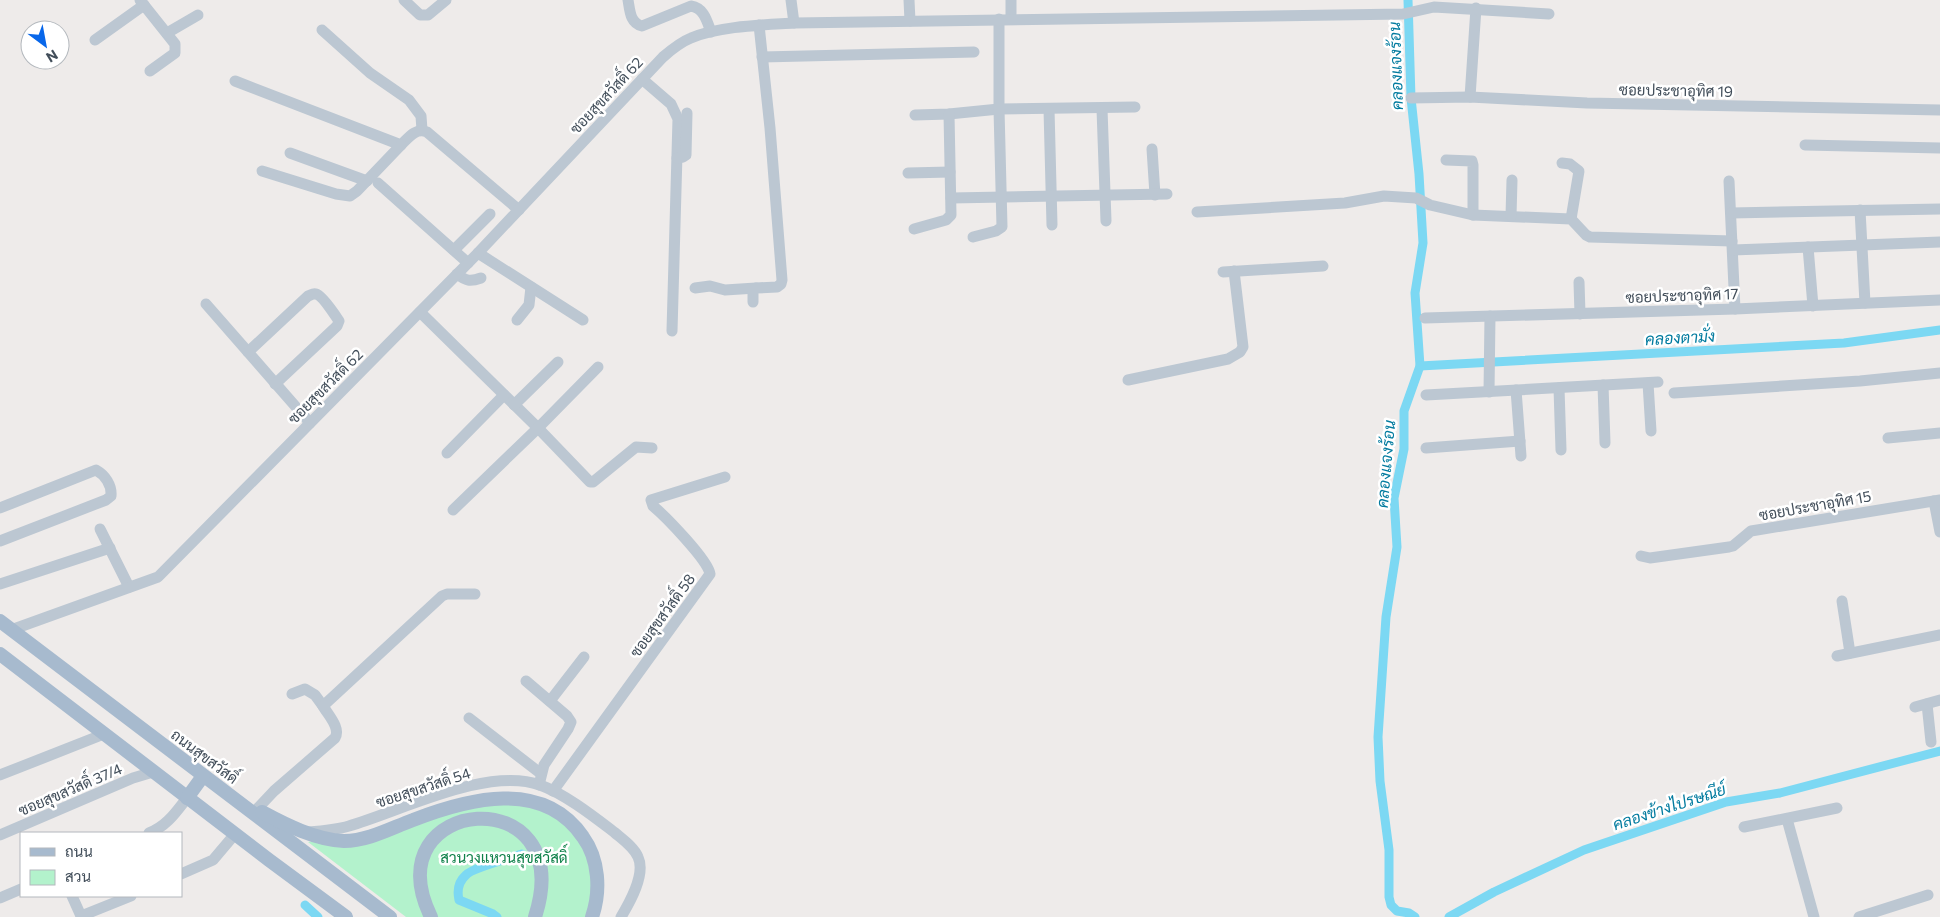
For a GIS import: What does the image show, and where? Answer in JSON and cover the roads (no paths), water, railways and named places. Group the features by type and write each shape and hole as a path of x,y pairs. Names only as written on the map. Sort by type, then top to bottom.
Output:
{"main road":[{"name":"ถนนสุขสวัสดิ์","path":"5,626 390,917"},
{"path":"0,654 346,917"},
{"path":"187,798 203,776"},
{"path":"235,800 308,832 328,839 344,841 360,839 462,803 510,798 535,802 550,808 564,817 578,829 587,843 597,876 597,892 592,917"},
{"path":"431,917 421,887 422,864 425,854 429,845 438,834 460,821 473,818 489,818 504,822 518,830 534,849 541,866 542,886 536,917"}],"street":[{"path":"404,0 420,15 428,15 446,0"},
{"path":"628,0 632,20 636,25 642,26 691,6 698,7 703,13 711,32"},
{"path":"792,0 794,23"},
{"path":"909,0 910,21"},
{"path":"973,237 996,231 1002,227 999,109 1005,19 1011,0"},
{"path":"95,40 142,2 175,44 175,54 150,71"},
{"name":"ซอยสุขสวัสดิ์ 62","path":"5,626 158,577 478,253 642,79 674,47 692,38 711,32 794,23 1403,14 1434,7 1476,8 1549,14"},
{"path":"1470,97 1476,8"},
{"path":"167,33 198,14"},
{"path":"695,288 710,286 725,290 777,287 781,284 782,280 776,195 759,26"},
{"path":"322,30 370,73 408,100 421,116 422,130"},
{"path":"762,57 974,52"},
{"path":"642,79 671,104 676,111 678,119 672,331"},
{"path":"235,80 400,145"},
{"name":"ซอยประชาอุทิศ 19","path":"1411,98 1470,97 1587,103 1940,110"},
{"path":"915,116 999,109 1102,109 1135,107"},
{"path":"1049,109 1052,225"},
{"path":"1102,109 1106,221"},
{"path":"677,158 686,155 687,113"},
{"path":"914,229 950,218 949,114"},
{"path":"262,171 350,196 372,182 400,145 416,131 422,130 427,132 519,210"},
{"path":"1805,145 1940,148"},
{"path":"951,198 1161,194 1152,149"},
{"path":"290,153 372,182 468,263"},
{"path":"1446,160 1472,161 1472,215"},
{"path":"1562,164 1570,164 1579,171 1571,219"},
{"path":"908,173 950,172"},
{"path":"1511,216 1512,180"},
{"path":"1730,181 1735,309"},
{"path":"1197,212 1345,203 1384,196 1416,198 1430,205 1472,215 1571,219 1590,237 1808,247 1940,242"},
{"path":"1731,213 1940,208"},
{"path":"1860,210 1865,303"},
{"path":"454,250 490,214"},
{"path":"1808,247 1813,306"},
{"path":"478,253 583,320"},
{"path":"1128,380 1228,358 1240,352 1243,346 1229,271 1323,266"},
{"path":"457,274 470,281 481,278"},
{"path":"1579,282 1580,314"},
{"path":"517,320 530,305 531,287"},
{"path":"753,302 753,292 756,288"},
{"path":"248,352 308,296 314,293 319,294 339,320 337,326 275,384"},
{"name":"ซอยประชาอุทิศ 17","path":"1425,318 1735,309 1940,300"},
{"path":"206,304 310,423"},
{"path":"420,312 590,482 593,482 636,447 652,448"},
{"path":"1489,392 1490,316"},
{"path":"514,405 558,362"},
{"path":"453,510 598,367"},
{"path":"1674,393 1860,381 1940,373"},
{"path":"1426,395 1653,383 1651,431"},
{"path":"1603,386 1605,443"},
{"path":"1559,388 1561,450"},
{"path":"1516,390 1521,456"},
{"path":"447,453 504,395"},
{"path":"1888,438 1940,433"},
{"path":"1426,448 1520,441"},
{"path":"0,508 96,470 105,478 111,490 111,496 106,500 0,541"},
{"name":"ซอยสุขสวัสดิ์ 58","path":"553,791 710,574 707,566 682,535 653,506 651,500 725,477"},
{"path":"1937,500 1940,532"},
{"name":"ซอยประชาอุทิศ 15","path":"1641,556 1650,558 1729,547 1751,531 1937,500"},
{"path":"100,529 129,587"},
{"path":"0,584 110,548"},
{"path":"323,706 442,596 447,594 476,594"},
{"path":"1842,601 1850,653"},
{"path":"1837,656 1940,634"},
{"path":"550,701 584,657"},
{"path":"469,718 540,779 544,765 571,722 567,716 526,682"},
{"path":"257,809 274,791 335,738 337,734 337,729 315,695 305,689 292,694"},
{"path":"1915,707 1940,700"},
{"path":"1927,704 1931,742"},
{"path":"0,776 104,734"},
{"name":"ซอยสุขสวัสดิ์ 37/4","path":"0,835 133,778 153,772"},
{"name":"ซอยสุขสวัสดิ์ 54","path":"308,832 348,827 452,791 487,783 540,779 553,791 600,821 620,837 638,856 640,871 636,887 630,903 621,917"},
{"path":"152,832 169,822 187,798"},
{"path":"1744,827 1837,808"},
{"path":"1788,819 1814,917"},
{"path":"182,874 213,860 235,834"},
{"path":"0,898 20,889"},
{"path":"1859,917 1928,895"},
{"path":"72,897 82,916 129,897"}],"waterway":[{"name":"คลองแจงร้อน","path":"1408,0 1411,98 1419,174 1423,243 1415,293 1420,366 1404,411 1404,449 1394,498 1397,547 1386,617 1378,737 1380,781 1389,850 1389,897 1391,905 1397,911 1409,913 1415,917"},
{"name":"คลองตามั่ง","path":"1420,366 1844,343 1940,330"},
{"name":"คลองข้างไปรษณีย์","path":"1449,917 1494,892 1584,850 1726,802 1780,793 1940,751"},
{"path":"497,917 459,900 458,890 460,884 466,875 476,869 522,854"},
{"name":"คลองแจงร้อน","path":"305,905 318,917"}],"park label":[{"name":"สวนวงแหวนสุขสวัสดิ์","path":"504,857"}]}
